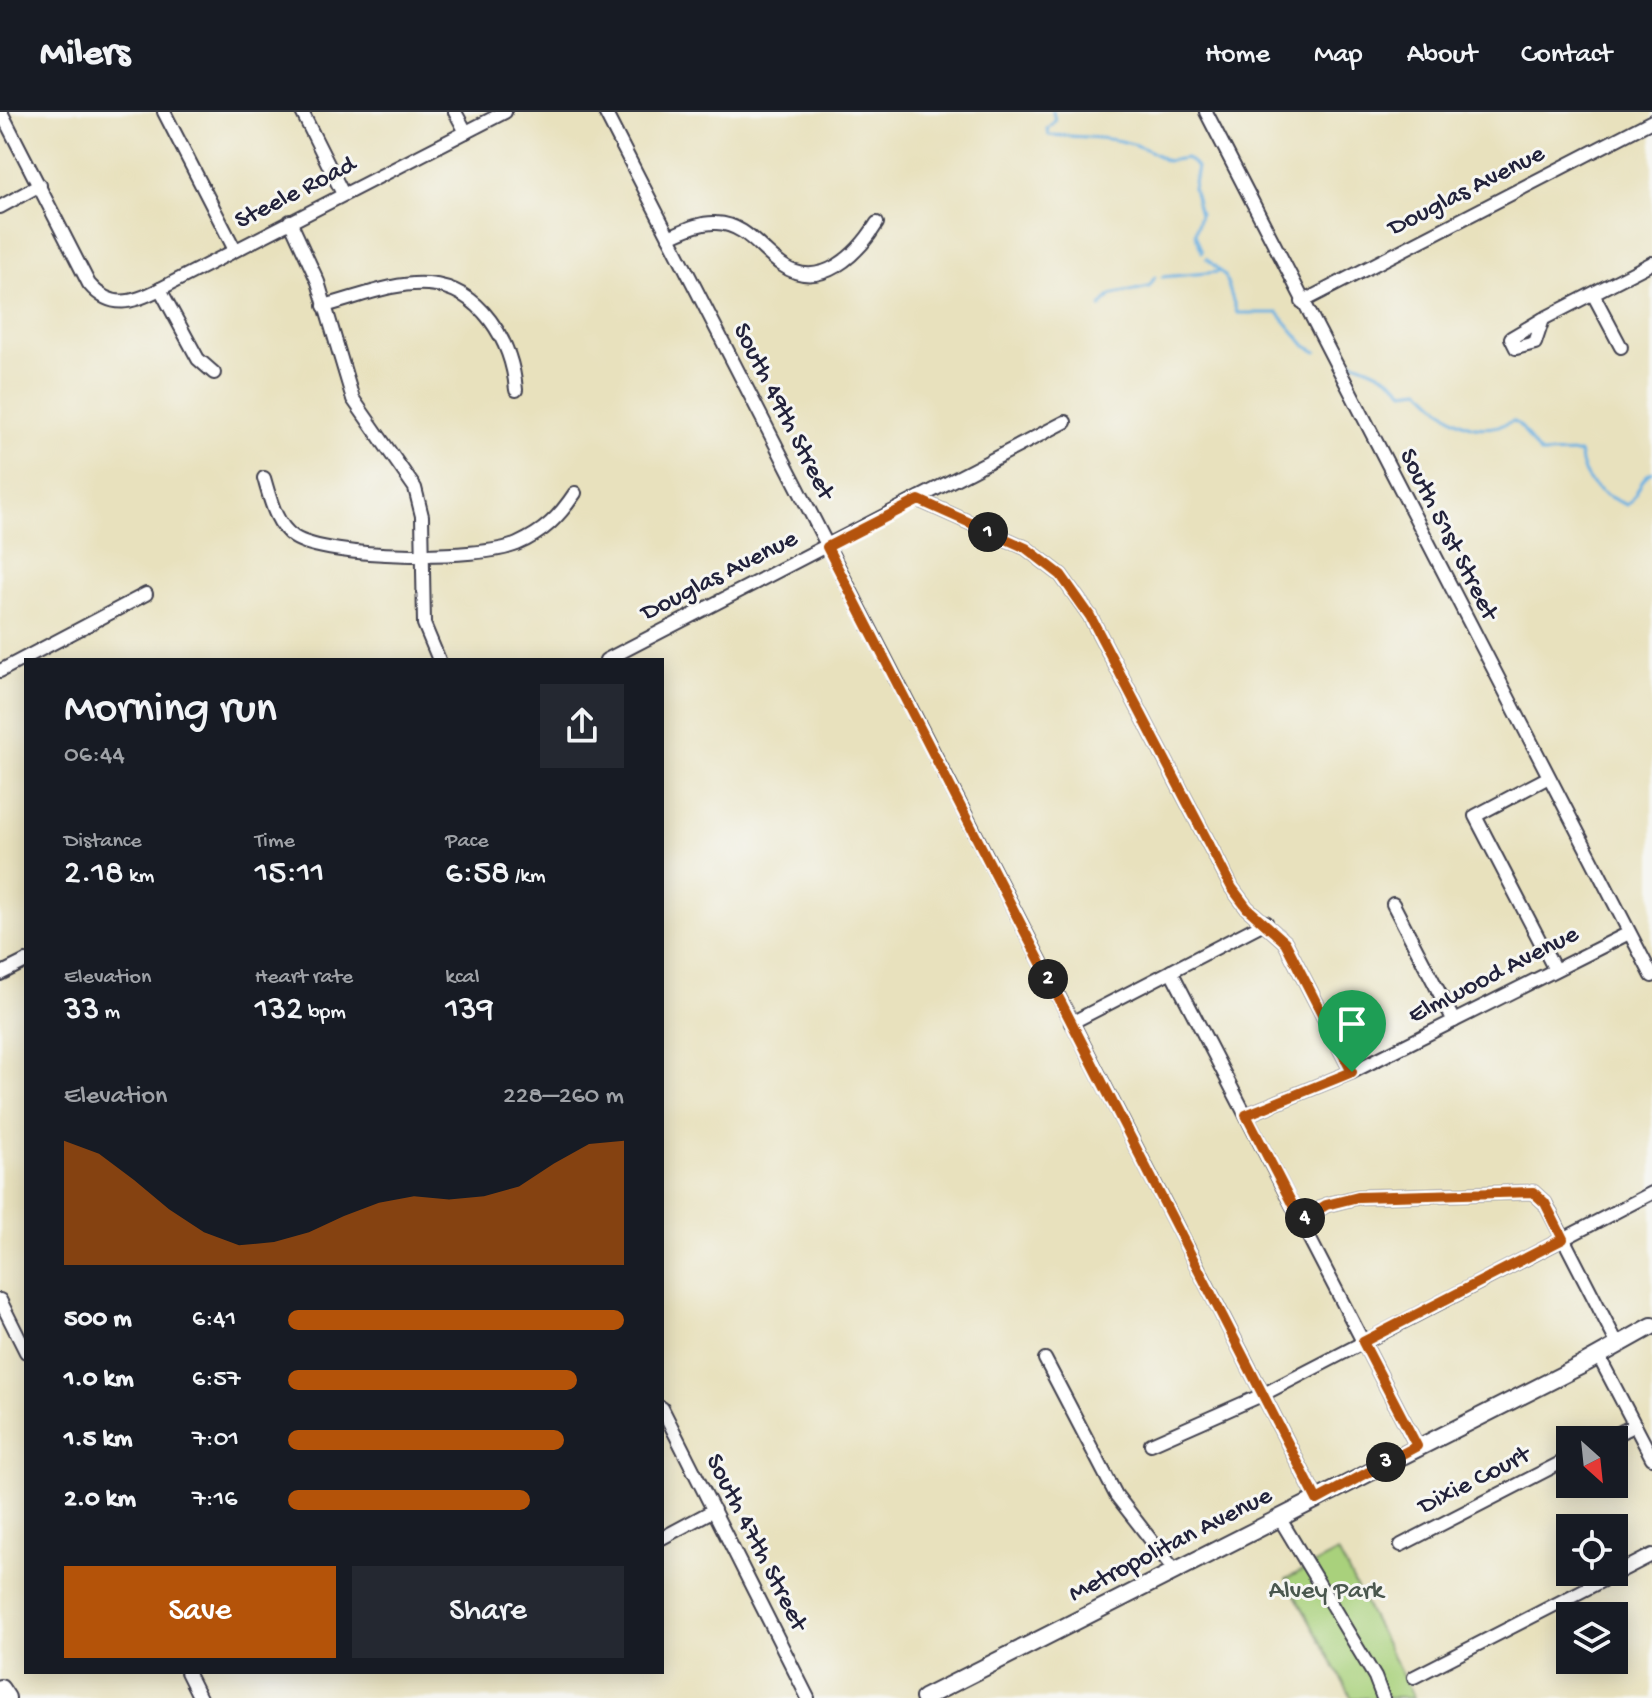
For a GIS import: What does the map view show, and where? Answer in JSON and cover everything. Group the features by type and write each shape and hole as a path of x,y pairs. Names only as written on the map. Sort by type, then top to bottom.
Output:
{"highway":[{"path":"0,1689 6,1698"}],"main road":[{"name":"Metropolitan Avenue","path":"924,1698 1280,1519 1652,1326"}],"street":[{"path":"0,207 40,185 1,112"},
{"path":"164,112 235,250"},
{"path":"302,112 343,194"},
{"path":"455,112 466,132"},
{"name":"Steele Road","path":"40,185 89,284 104,299 125,303 160,289 505,112"},
{"name":"South 49th Street","path":"605,112 1317,1500"},
{"name":"South 51st Street","path":"1206,112 1547,778 1652,976"},
{"name":"Douglas Avenue","path":"1302,302 1652,121"},
{"path":"290,221 318,282 353,399 415,488 422,516 424,624 438,658"},
{"path":"669,237 702,224 730,226 747,233 784,267 809,275 828,272 848,259 864,245 877,223"},
{"path":"1543,319 1652,263"},
{"path":"324,306 426,283 447,287 493,321 515,371 516,390"},
{"path":"160,289 198,359 214,373"},
{"path":"1593,294 1621,347"},
{"name":"Douglas Avenue","path":"610,658 1065,422"},
{"path":"264,478 272,506 291,535 304,542 337,550 422,554 486,551 515,545 547,528 575,493"},
{"path":"919,500 1026,548 1061,575 1090,616 1232,888 1247,908 1285,942 1352,1072"},
{"path":"25,658 146,594"},
{"path":"0,671 24,658"},
{"path":"1547,778 1475,816 1554,968"},
{"path":"1393,904 1454,1021"},
{"path":"1071,1023 1266,922"},
{"name":"Elmwood Avenue","path":"1246,1115 1352,1072 1629,933"},
{"path":"0,974 24,962"},
{"path":"1171,971 1417,1446"},
{"path":"1301,1221 1326,1205 1358,1197 1533,1192 1545,1203 1617,1343"},
{"path":"1151,1444 1262,1395 1652,1193"},
{"path":"0,1300 24,1348"},
{"path":"1598,1355 1652,1458"},
{"path":"1045,1359 1116,1495 1175,1571"},
{"name":"South 47th Street","path":"664,1412 808,1698"},
{"path":"1628,1428 1635,1425"},
{"name":"Dixie Court","path":"1401,1545 1556,1465"},
{"path":"664,1537 714,1510"},
{"path":"1280,1519 1375,1677 1383,1698"},
{"path":"1414,1677 1652,1555"},
{"path":"188,1674 200,1698"}],"green space":[{"name":"Alvey Park","path":"1338,1552 1414,1698 1352,1698 1286,1579"}],"waterway":[{"path":"1053,112 1055,120 1047,129 1049,135 1124,142 1152,152 1166,161 1186,158 1197,167 1193,188 1200,214 1195,234 1202,252"},
{"path":"1206,258 1225,276 1237,313 1278,313 1306,346 1317,352"},
{"path":"1162,277 1218,272"},
{"path":"1101,307 1111,295 1149,287 1155,277"},
{"path":"1341,358 1383,374 1404,391 1421,389 1462,423 1485,428 1513,421 1541,454 1579,453 1585,474 1594,486 1627,505 1652,472"}],"route":[{"path":"919,500 1026,548 1061,575 1090,616 1232,888 1247,908 1285,942 1352,1072 1246,1115 1301,1221 1326,1205 1358,1197 1533,1192 1545,1203 1563,1239 1363,1342 1417,1446 1317,1500 827,547 919,500"}]}
